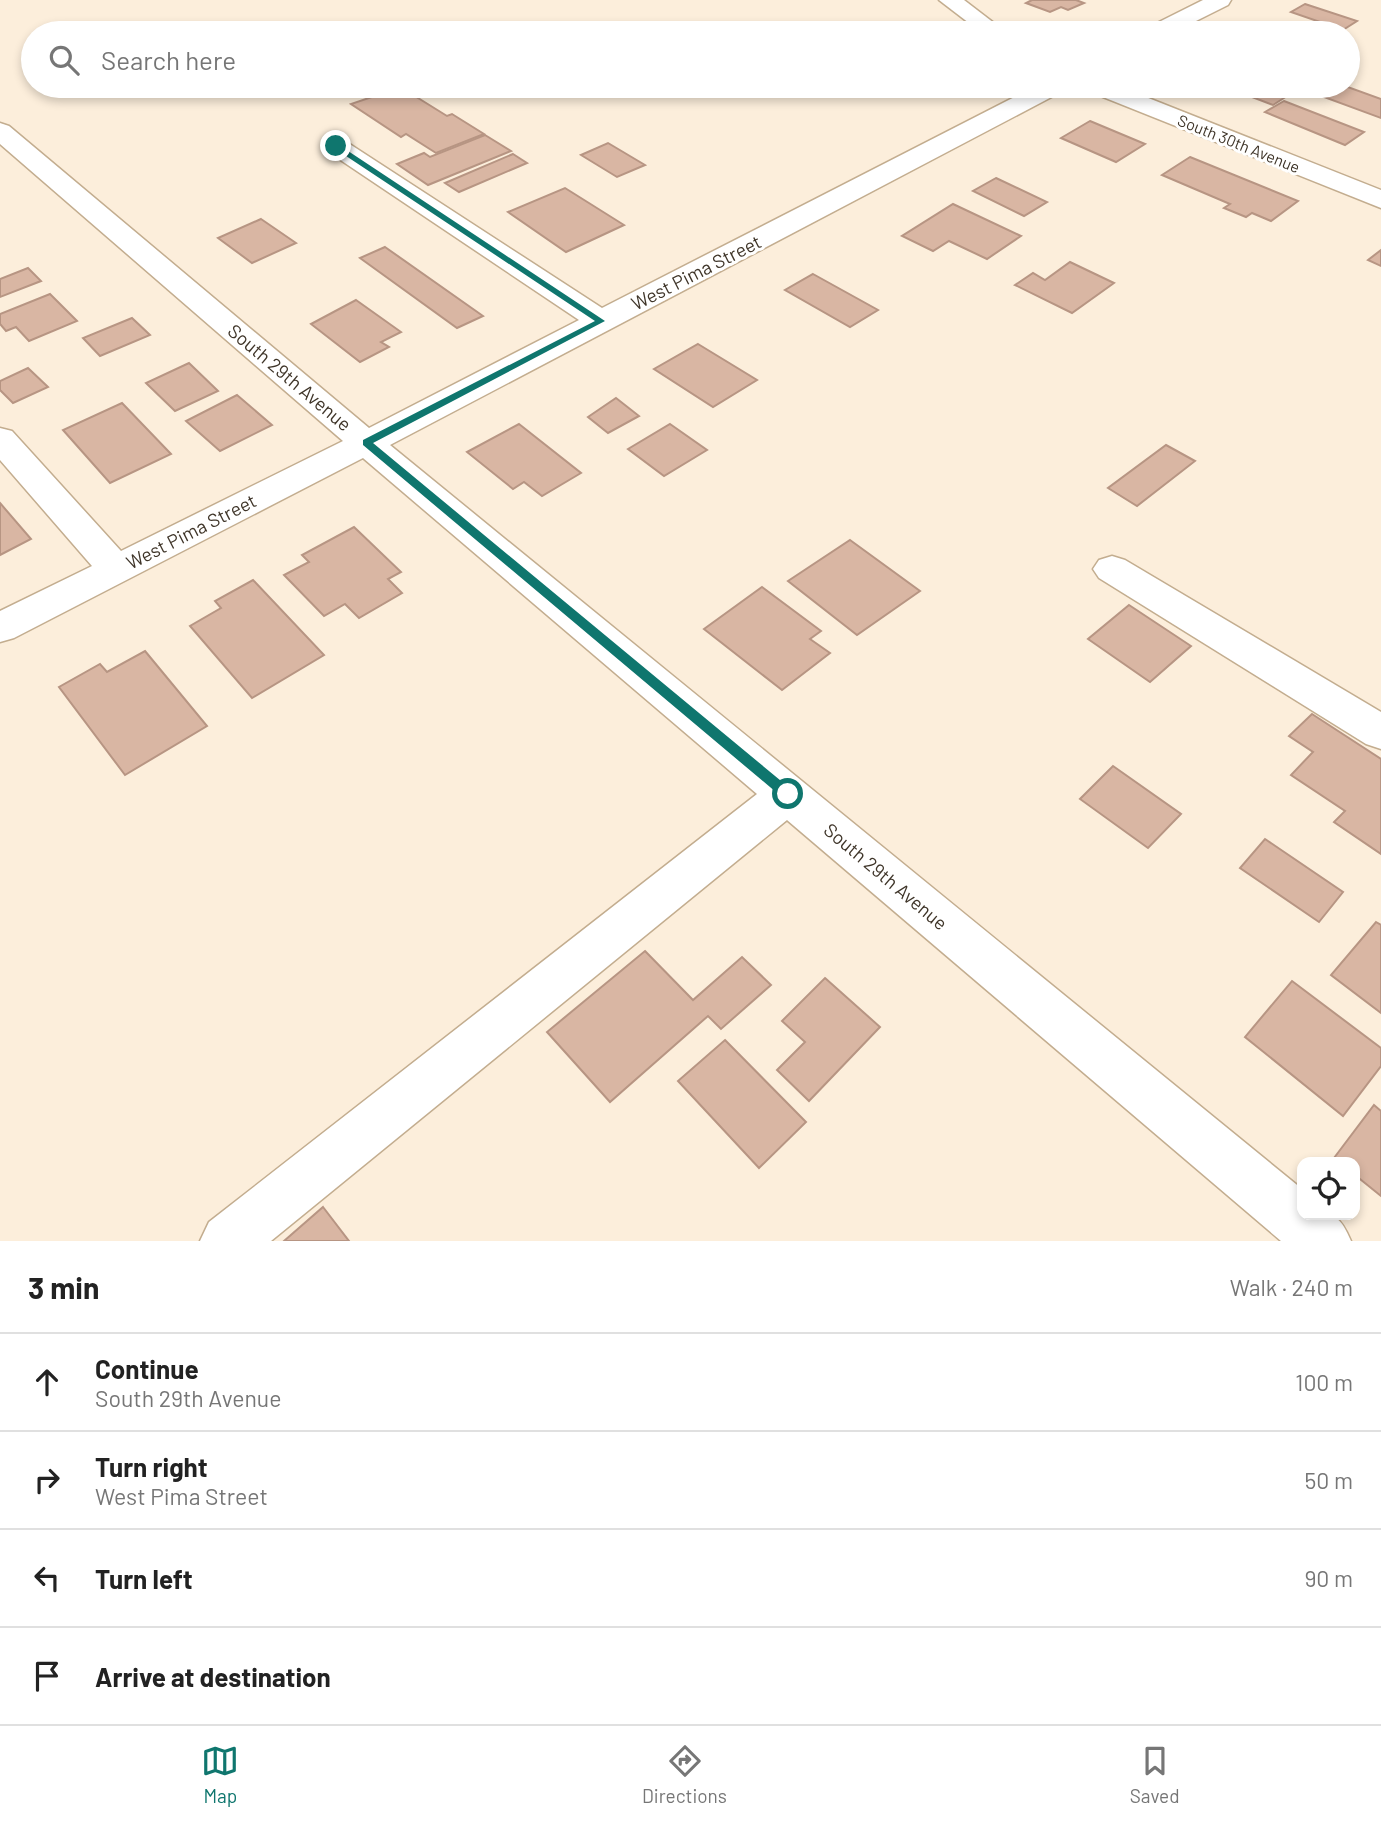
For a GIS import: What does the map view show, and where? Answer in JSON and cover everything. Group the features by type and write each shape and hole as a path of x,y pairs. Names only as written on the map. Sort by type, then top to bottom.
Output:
{"street":[{"path":"950,0 979,21"},
{"path":"1179,21 1220,0"},
{"name":"West Pima Street","path":"0,628 366,443 1031,98"},
{"name":"South 30th Avenue","path":"1127,98 1381,201"},
{"name":"South 29th Avenue","path":"0,131 366,443 1323,1241"},
{"path":"336,146 601,321"},
{"path":"0,439 116,569"},
{"path":"1112,569 1381,733"},
{"path":"228,1241 788,794"}],"building":[{"path":"1032,0 1076,0 1084,3 1068,10 1061,7 1050,12 1026,3"},
{"path":"1305,4 1357,21 1317,21 1291,12"},
{"path":"1360,91 1381,99 1381,118 1327,98 1360,98"},
{"path":"369,98 418,98 447,116 452,114 484,134 436,153 406,134 401,137 351,104"},
{"path":"1255,98 1284,98 1273,105"},
{"path":"1284,101 1364,132 1345,145 1265,112"},
{"path":"1090,121 1145,144 1116,162 1061,138"},
{"path":"485,135 511,151 428,185 397,164 424,153 430,157"},
{"path":"608,143 645,165 617,177 581,155"},
{"path":"513,154 527,163 459,192 445,183"},
{"path":"1190,157 1298,201 1271,221 1252,213 1246,217 1224,208 1230,204 1162,175"},
{"path":"996,178 1047,202 1024,216 973,191"},
{"path":"565,188 624,225 566,252 508,212"},
{"path":"953,204 1021,236 987,259 949,241 933,251 902,236"},
{"path":"261,219 296,243 252,263 218,238"},
{"path":"385,247 483,316 457,328 360,258"},
{"path":"1381,250 1381,266 1368,260"},
{"path":"1070,262 1114,283 1072,313 1015,285 1033,273 1045,280"},
{"path":"28,268 41,281 0,297 0,279"},
{"path":"813,274 878,310 850,327 785,290"},
{"path":"50,294 77,321 29,341 16,327 6,331 0,324 0,314"},
{"path":"356,300 401,332 381,342 389,347 360,362 311,324"},
{"path":"132,318 150,335 100,356 83,338"},
{"path":"698,344 757,380 713,407 654,369"},
{"path":"189,363 218,391 175,411 146,383"},
{"path":"28,368 48,387 13,403 0,390 0,381"},
{"path":"237,395 272,425 220,451 186,421"},
{"path":"616,398 639,416 608,433 588,417"},
{"path":"122,403 171,454 110,483 63,430"},
{"path":"519,424 581,473 542,496 524,482 513,489 467,452"},
{"path":"670,424 707,450 664,476 628,449"},
{"path":"1166,445 1195,461 1137,506 1108,488"},
{"path":"0,503 31,539 0,555"},
{"path":"354,527 401,572 388,579 402,593 359,618 345,604 324,616 284,575 309,562 302,555"},
{"path":"850,540 920,591 857,635 788,581"},
{"path":"253,580 324,655 252,698 190,626 221,608 215,601"},
{"path":"762,587 821,631 810,639 830,653 782,690 704,629"},
{"path":"1129,605 1191,646 1150,682 1088,639"},
{"path":"145,651 207,726 125,775 59,687 100,664 107,672"},
{"path":"1312,714 1381,759 1381,854 1334,822 1345,811 1291,775 1313,752 1289,736"},
{"path":"1113,766 1181,814 1148,848 1080,799"},
{"path":"1265,839 1343,892 1319,922 1240,868"},
{"path":"1376,922 1381,925 1381,1013 1331,975"},
{"path":"645,951 693,1000 742,957 771,985 721,1029 708,1016 610,1102 547,1032"},
{"path":"825,978 880,1027 809,1101 777,1070 805,1042 782,1021"},
{"path":"1292,981 1381,1048 1381,1066 1343,1116 1245,1037"},
{"path":"725,1040 806,1122 759,1168 678,1081"},
{"path":"1374,1105 1381,1111 1381,1196 1360,1179 1360,1157 1335,1157"},
{"path":"323,1207 349,1241 284,1241"}],"route":[{"path":"336,146 601,321 366,443 788,794"}]}
